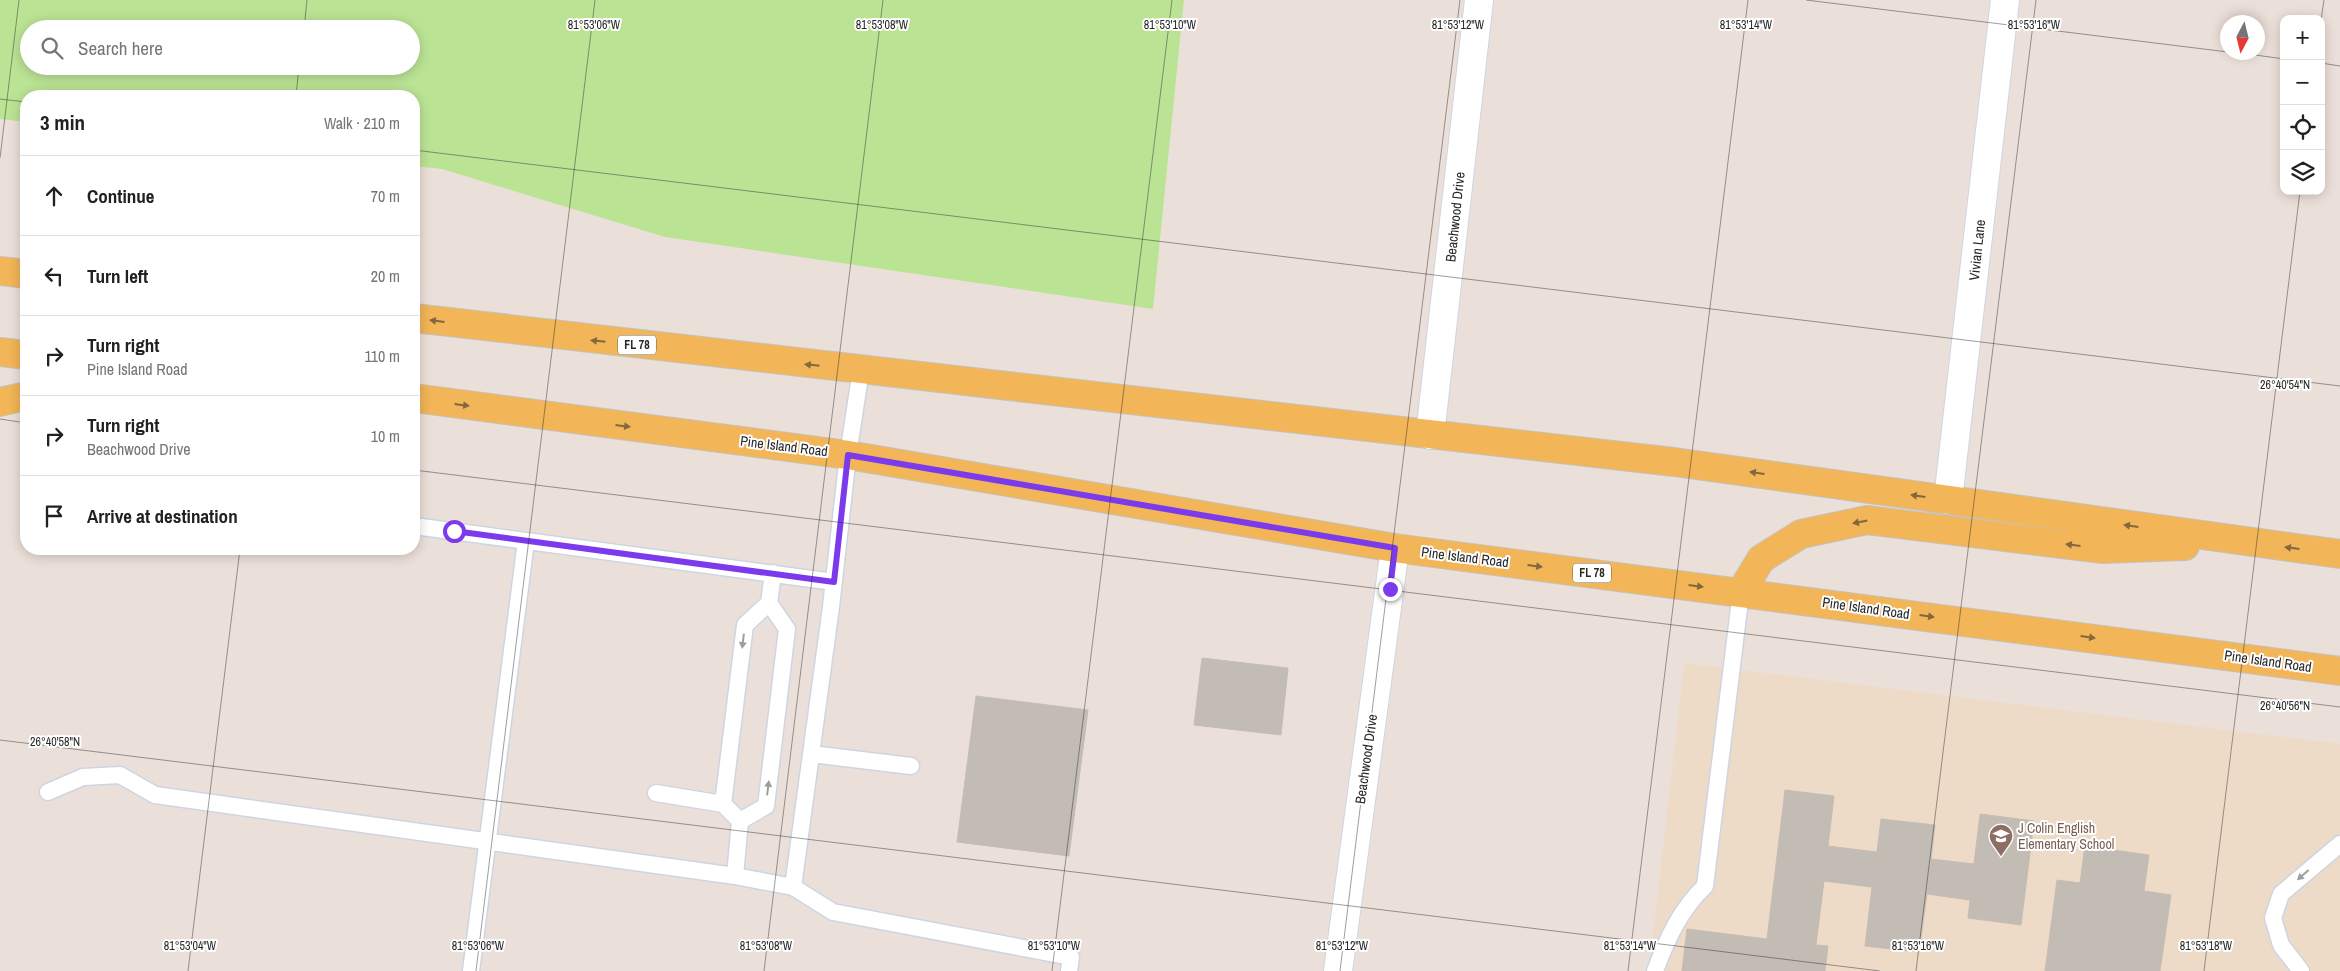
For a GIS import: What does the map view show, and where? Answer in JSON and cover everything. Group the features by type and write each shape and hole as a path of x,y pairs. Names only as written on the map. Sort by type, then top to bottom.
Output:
{"main road":[{"path":"0,271 20,273"},
{"name":"FL 78","path":"420,319 1674,462 2340,554"},
{"path":"0,352 20,354"},
{"path":"0,402 20,397"},
{"name":"Pine Island Road","path":"420,399 848,455 1395,548 2340,671"},
{"path":"1741,592 1761,559 1801,534 1867,520 2103,549 2261,544"}],"street":[{"name":"Beachwood Drive","path":"1430,434 1479,0"},
{"name":"Vivian Lane","path":"1948,500 2005,0"},
{"name":"Beachwood Drive","path":"1338,971 1395,548"}],"lane":[{"path":"793,887 860,370"},
{"path":"420,527 834,582"},
{"path":"472,971 526,541"},
{"path":"723,804 745,625 769,603 774,573"},
{"path":"1655,971 1668,938 1681,914 1691,899 1705,886 1741,592"},
{"path":"740,821 766,806 787,629 769,603"},
{"path":"811,754 912,766"},
{"path":"48,792 83,777 120,775 155,795 735,876 793,887 834,912 1070,957 1069,971"},
{"path":"656,793 723,804 740,821"},
{"path":"735,876 740,821"},
{"path":"2301,971 2281,945 2273,918 2281,894 2340,844"}],"shaded area":[{"name":"J Colin English Elementary School","path":"1684,663 2340,744 2340,971 1649,971"}],"green space":[{"path":"0,0 1184,0 1153,309 665,237 442,169 420,167 420,90 20,90 20,121 0,119"}],"building":[{"path":"1202,658 1288,668 1281,735 1194,725"},
{"path":"976,696 1088,710 1069,856 957,842"},
{"path":"1785,790 1834,796 1828,846 1877,852 1881,819 1935,825 1931,859 1974,864 1980,814 2034,821 2021,925 1968,918 1970,900 1927,894 1919,952 1865,946 1872,887 1824,881 1816,945 1828,946 1825,971 1682,971 1687,929 1767,939"},
{"path":"2085,846 2149,855 2144,891 2171,895 2160,971 2045,971 2057,880 2080,883"}],"place":[{"name":"J Colin English Elementary School","path":"2001,857"}],"route":[{"path":"454,531 834,582 848,455 1395,548 1390,589"}]}
